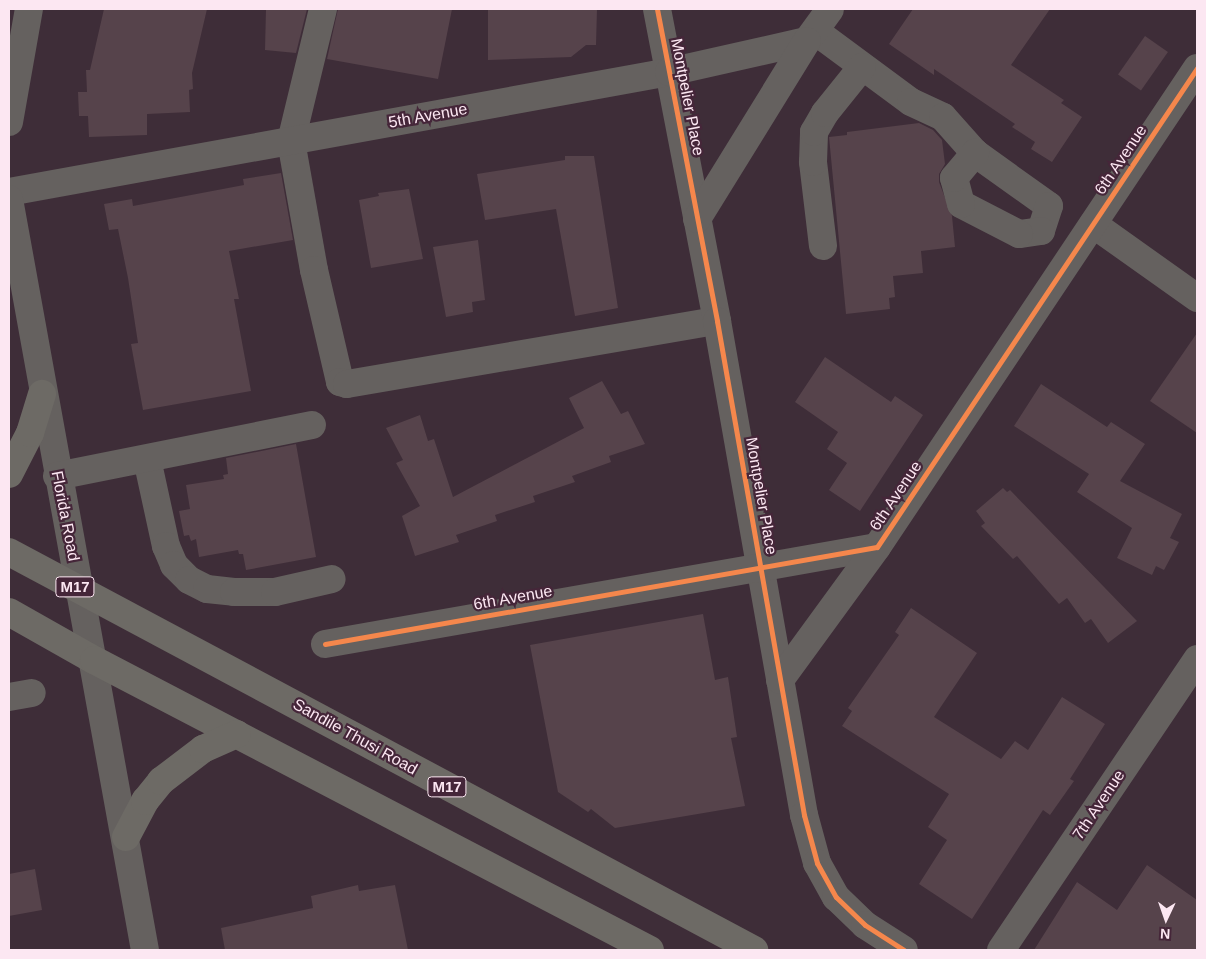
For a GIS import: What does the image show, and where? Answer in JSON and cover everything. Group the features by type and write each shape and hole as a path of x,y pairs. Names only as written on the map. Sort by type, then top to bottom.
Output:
{"main road":[{"path":"9,474 30,433 42,394"},
{"name":"Sandile Thusi Road","path":"9,552 754,950"},
{"path":"9,612 94,660 650,950"},
{"path":"126,837 145,801 161,781 203,749 237,734"}],"street":[{"path":"9,122 29,9"},
{"path":"323,9 291,141 314,270 338,379 342,383 717,321"},
{"name":"Montpelier Place","path":"657,9 717,321 804,815 817,863 836,897 865,925 904,950"},
{"path":"698,218 817,27 862,67 911,102 943,117 975,153"},
{"name":"5th Avenue","path":"9,192 669,72 817,27"},
{"path":"823,246 813,162 814,132 825,113 862,67"},
{"name":"6th Avenue","path":"324,644 876,547 1197,68"},
{"name":"Florida Road","path":"9,199 42,394 94,660 146,950"},
{"path":"1093,224 1197,298"},
{"path":"57,476 312,425"},
{"path":"147,459 166,546 174,565 189,580 207,589 234,592 275,592 332,579"},
{"path":"780,680 876,547"},
{"name":"7th Avenue","path":"1001,950 1197,659"}],"building":[{"path":"104,9 207,9 192,73 193,89 189,90 190,112 147,114 147,135 89,137 88,116 79,116 78,92 87,92 86,70 90,70"},
{"path":"266,9 307,9 296,53 265,50"},
{"path":"338,9 452,9 438,79 327,59"},
{"path":"488,9 597,9 596,45 586,45 571,57 488,60"},
{"path":"913,9 1050,9 1011,65 1064,100 1061,103 1082,117 1052,162 1031,149 1035,142 1012,127 1015,124 934,69 934,75 889,44"},
{"path":"1145,36 1168,52 1141,91 1118,75"},
{"path":"919,123 933,130 942,140 945,164 939,174 939,182 952,216 955,247 921,251 923,273 893,276 895,297 889,298 890,309 846,314 829,137 847,135 847,132"},
{"path":"565,156 594,156 618,308 575,316 556,209 485,220 477,174 565,160"},
{"path":"281,173 293,240 229,251 239,299 234,299 251,391 143,410 131,344 138,343 128,278 118,229 109,230 104,204 132,199 133,206 244,185 243,179"},
{"path":"409,189 423,259 371,268 359,200 379,196 378,193"},
{"path":"478,240 485,300 472,302 473,312 446,317 433,247"},
{"path":"1197,333 1197,433 1150,401"},
{"path":"825,357 891,402 895,396 923,415 860,511 829,490 847,463 827,449 838,432 795,402"},
{"path":"602,381 621,414 628,411 645,444 609,456 611,462 572,476 575,482 533,496 535,502 495,515 497,521 456,535 459,542 415,556 402,516 420,506 396,463 403,460 386,428 420,415 428,441 434,439 453,497 584,428 569,398"},
{"path":"1041,384 1107,427 1111,422 1145,444 1120,481 1182,514 1170,538 1179,542 1164,570 1156,566 1152,575 1117,558 1132,528 1077,492 1089,474 1014,426"},
{"path":"296,444 316,557 246,570 243,554 239,554 238,550 199,557 196,539 191,541 189,535 184,536 179,511 190,509 186,485 224,479 223,475 228,474 226,458"},
{"path":"1003,488 1007,492 1010,490 1137,621 1108,643 1091,619 1085,623 1067,598 1059,604 1017,556 1013,559 981,526 985,523 976,511"},
{"path":"911,608 977,653 934,717 1001,759 1015,741 1028,750 1062,697 1105,724 1070,779 1074,781 1050,815 1043,810 972,919 919,884 947,840 928,827 949,794 842,726 852,711 848,708 899,635 895,632"},
{"path":"703,614 715,680 728,677 737,737 731,738 745,806 615,828 591,809 588,812 558,792 530,645"},
{"path":"1147,865 1197,900 1197,950 1034,950 1077,882 1117,910"},
{"path":"35,869 42,910 9,916 9,874"},
{"path":"358,885 359,891 395,885 408,950 225,950 221,928 313,908 311,896"}],"cycle path":[{"path":"657,9 717,321 804,815 817,863 836,897 865,925 904,950"},
{"path":"325,644 877,547 1197,68"}]}
